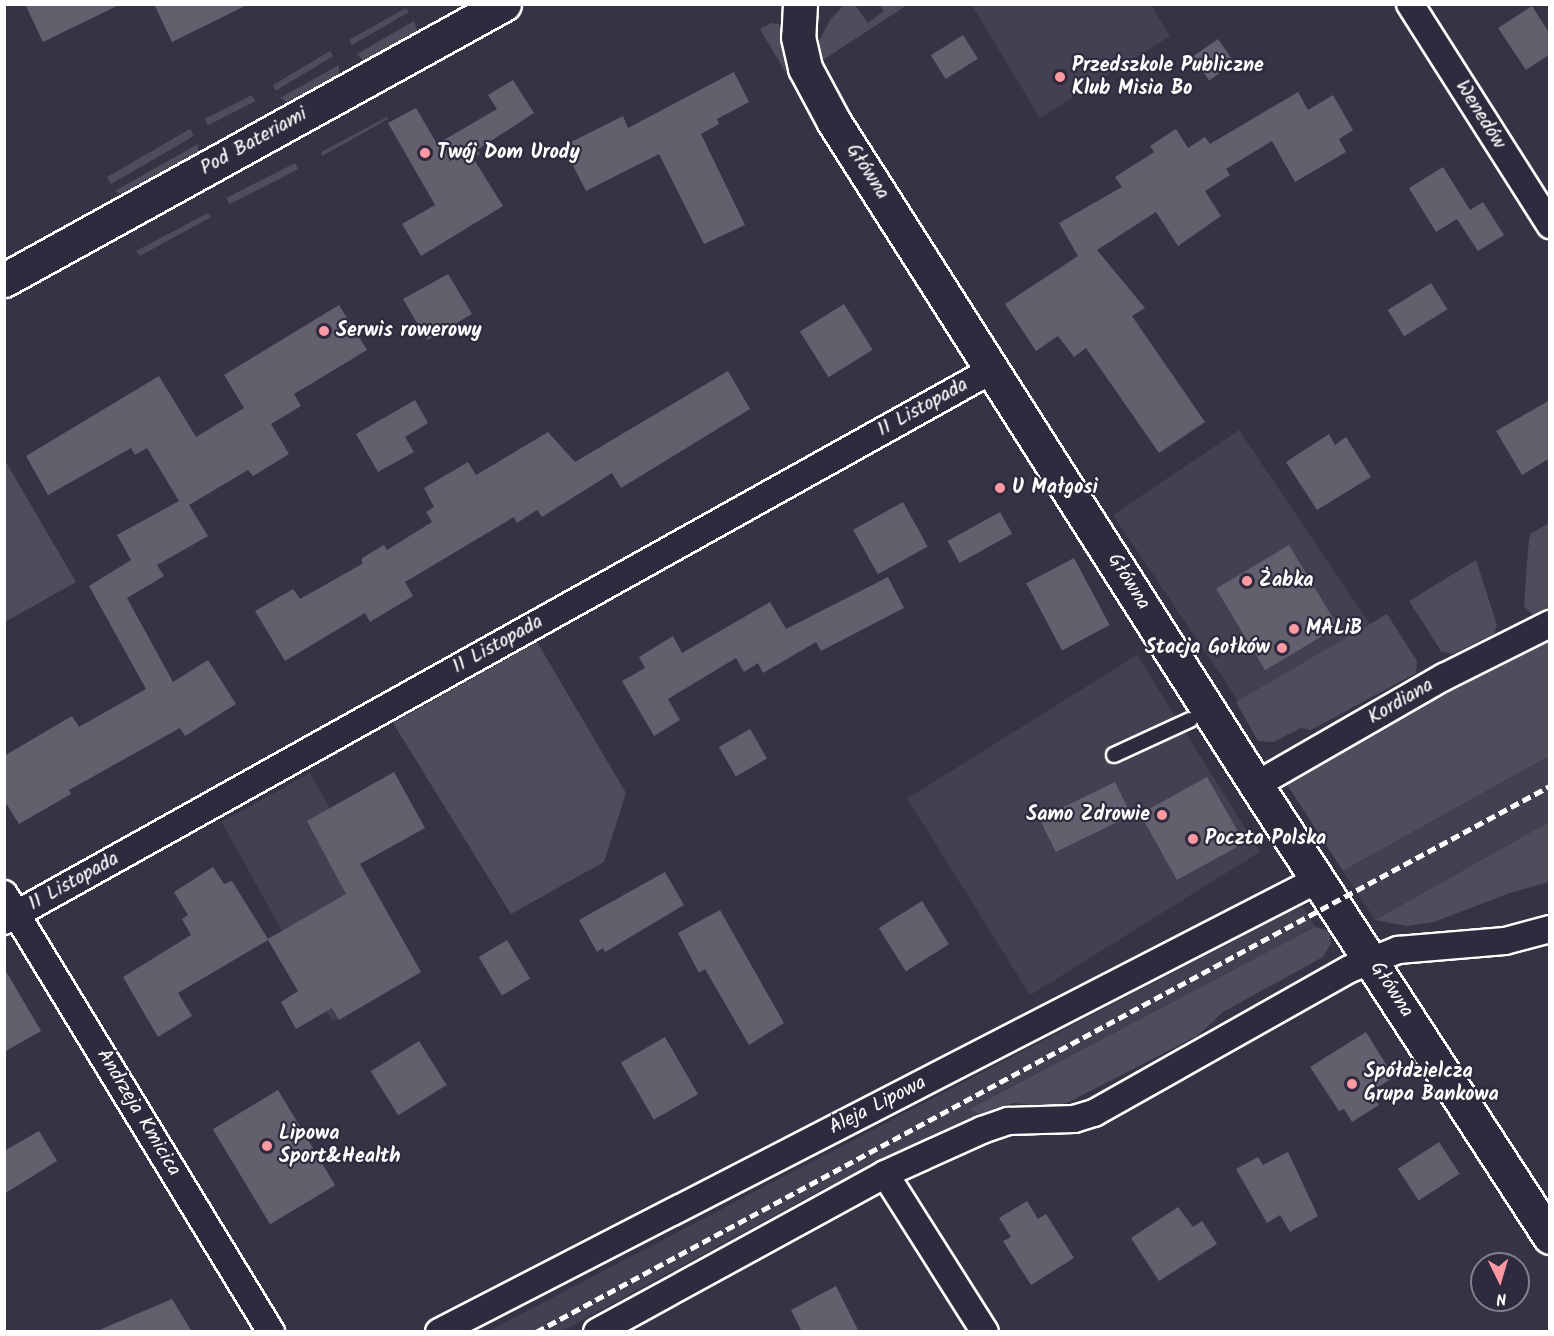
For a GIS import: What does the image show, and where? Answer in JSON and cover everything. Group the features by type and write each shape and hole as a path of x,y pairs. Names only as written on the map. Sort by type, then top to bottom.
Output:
{"street":[{"name":"Pod Bateriami","path":"4,280 504,4"},
{"name":"Wenedów","path":"1410,4 1550,225"},
{"name":"Główna","path":"800,5 798,37 810,80 1256,785 1550,1237"},
{"name":"11 Listopada","path":"8,910 992,370"},
{"name":"Kordiana","path":"1256,785 1444,677 1550,624"},
{"name":"Aleja Lipowa","path":"439,1332 1317,880"},
{"name":"Andrzeja Kmicica","path":"8,910 271,1332"},
{"path":"597,1332 885,1174 1008,1120 1074,1119 1094,1113 1371,961 1421,946 1505,941 1550,929"},
{"path":"885,1174 985,1332"}],"lane":[{"path":"1114,755 1190,720"}],"shaded area":[{"path":"844,5 855,5 868,23 884,11 880,5 907,5 820,62 816,47 830,20"},
{"name":"Przedszkole Publiczne Klub Misia Bo","path":"972,5 1151,5 1170,36 1040,118"},
{"path":"406,8 409,12 352,45 349,40"},
{"path":"414,21 418,33 365,62 357,54"},
{"path":"771,23 779,24 789,78 760,29"},
{"path":"330,51 333,56 276,91 273,86"},
{"path":"339,65 339,74 287,102 280,98"},
{"path":"252,95 255,101 208,125 205,119"},
{"path":"387,117 388,119 322,156 321,152"},
{"path":"190,129 194,136 111,184 107,177"},
{"path":"198,144 198,152 120,194 115,191"},
{"path":"295,163 298,169 230,204 226,198"},
{"path":"208,213 211,217 140,256 136,251"},
{"path":"1239,430 1369,623 1243,708 1113,515"},
{"path":"4,459 76,582 5,622 4,622"},
{"path":"1549,523 1549,606 1533,615 1524,606 1530,534"},
{"path":"1476,560 1497,625 1494,634 1452,654 1441,651 1409,601"},
{"path":"1387,614 1417,661 1416,673 1311,730 1301,728 1273,742 1258,741 1236,702"},
{"path":"1549,641 1549,756 1343,871 1286,783 1434,695 1436,699"},
{"path":"537,642 626,793 604,862 511,914 393,723"},
{"path":"1137,655 1260,852 1030,995 907,799"},
{"path":"1549,756 1549,822 1375,920 1343,871"},
{"path":"310,773 421,972 332,1021 222,822"},
{"path":"1549,822 1549,882 1510,893 1434,922 1407,926 1375,920"},
{"path":"1302,905 1315,927 970,1108 982,1115 861,1175 827,1187 562,1331 487,1332"},
{"path":"1315,927 1329,931 1331,943 1323,957 1223,1012 1197,1036 1069,1102 1051,1107 1013,1103 982,1115 969,1109"}],"building":[{"path":"25,4 121,4 43,42"},
{"path":"154,4 249,4 172,42"},
{"path":"1532,6 1550,34 1550,54 1526,70 1498,28"},
{"path":"963,35 978,59 946,79 931,55"},
{"path":"1218,39 1235,63 1209,81 1193,57"},
{"path":"734,72 749,102 717,119 719,124 701,134 745,225 704,244 659,154 586,191 563,146 623,116 628,128"},
{"path":"513,80 534,113 477,150 480,154 473,158 503,206 421,256 402,224 435,205 388,123 416,108 437,144 497,109 488,95"},
{"path":"1298,92 1308,110 1333,95 1353,130 1339,139 1346,152 1295,182 1272,141 1226,169 1230,175 1205,191 1221,216 1178,246 1156,212 1097,250 1145,308 1132,316 1205,422 1159,453 1086,348 1074,357 1058,336 1036,351 1005,304 1078,256 1059,223 1122,187 1115,177 1154,152 1150,146 1176,129 1188,148 1205,137 1210,144"},
{"path":"1443,167 1470,210 1483,202 1504,235 1478,251 1457,219 1436,232 1409,188"},
{"path":"448,274 472,314 458,322 455,336 441,332 427,340 403,299"},
{"path":"1431,283 1447,309 1404,336 1388,310"},
{"path":"844,304 873,350 829,377 800,332"},
{"path":"339,305 367,350 294,394 301,406 271,424 289,454 253,476 248,470 189,505 208,536 157,565 164,576 127,598 173,682 208,660 236,704 185,736 180,728 69,790 71,794 19,824 4,800 4,756 72,716 79,727 146,689 89,586 131,560 117,535 179,501 147,448 135,455 131,448 48,495 26,456 159,376 196,437 244,408 224,375"},
{"path":"728,371 750,409 621,488 612,473 542,517 537,510 517,523 514,517 405,582 413,596 370,622 365,613 285,661 255,611 293,589 300,599 362,564 362,558 384,545 387,550 432,522 426,512 434,507 424,488 468,462 476,475 548,432 575,462"},
{"path":"415,400 428,423 405,437 414,452 378,472 356,434"},
{"path":"1550,400 1550,458 1522,475 1496,431"},
{"path":"1329,434 1335,445 1346,437 1371,477 1317,510 1286,462"},
{"path":"903,502 928,547 878,574 853,530"},
{"path":"1000,512 1012,534 960,563 948,541"},
{"path":"1289,545 1338,626 1265,670 1216,589"},
{"path":"1074,558 1110,625 1062,650 1026,583"},
{"path":"888,577 904,608 821,651 816,642 763,673 758,663 744,672 736,658 668,699 680,720 654,736 622,681 645,668 639,657 673,636 682,653 770,602 786,629"},
{"path":"750,729 767,758 736,776 719,747"},
{"path":"394,772 425,828 360,864 421,972 339,1020 332,1008 296,1029 281,1002 298,991 268,940 178,993 192,1016 158,1037 123,977 191,935 182,919 188,915 174,892 213,867 224,884 232,881 268,939 346,894 307,821"},
{"path":"1207,777 1240,835 1233,839 1237,847 1177,880 1140,814"},
{"path":"1115,782 1131,815 1056,852 1040,819"},
{"path":"665,872 684,905 605,952 603,948 597,952 579,920"},
{"path":"922,901 949,944 906,971 879,928"},
{"path":"720,910 784,1023 749,1045 705,969 699,973 678,933"},
{"path":"507,940 530,979 502,996 479,957"},
{"path":"4,968 41,1031 4,1052"},
{"name":"Spółdzielcza Grupa Bankowa","path":"1366,1032 1394,1077 1370,1092 1379,1105 1352,1122 1344,1109 1339,1111 1310,1067"},
{"path":"665,1037 698,1094 654,1120 621,1062"},
{"path":"419,1041 447,1085 398,1115 371,1071"},
{"name":"Lipowa Sport&Health","path":"278,1090 335,1185 270,1224 213,1129"},
{"path":"39,1131 57,1161 4,1194 4,1151"},
{"path":"1439,1142 1460,1174 1419,1201 1398,1169"},
{"path":"1288,1152 1318,1216 1290,1232 1280,1215 1267,1223 1236,1169 1258,1157 1263,1165"},
{"path":"1027,1201 1038,1219 1046,1214 1074,1258 1031,1285 1003,1241 1011,1237 999,1218"},
{"path":"1178,1207 1193,1227 1202,1221 1217,1244 1159,1281 1131,1238"},
{"path":"836,1286 859,1332 802,1332 791,1310"},
{"path":"172,1299 192,1332 97,1332 97,1331"}],"railway":[{"path":"536,1332 1550,786"}],"place":[{"name":"Przedszkole Publiczne Klub Misia Bo","path":"1060,77"},
{"name":"Twój Dom Urody","path":"425,153"},
{"name":"Serwis rowerowy","path":"324,331"},
{"name":"U Małgosi","path":"1000,488"},
{"name":"Żabka","path":"1247,581"},
{"name":"MALiB","path":"1294,629"},
{"name":"Stacja Gołków","path":"1282,648"},
{"name":"Samo Zdrowie","path":"1162,815"},
{"name":"Poczta Polska","path":"1193,839"},
{"name":"Spółdzielcza Grupa Bankowa","path":"1352,1084"},
{"name":"Lipowa Sport&Health","path":"267,1146"}]}
